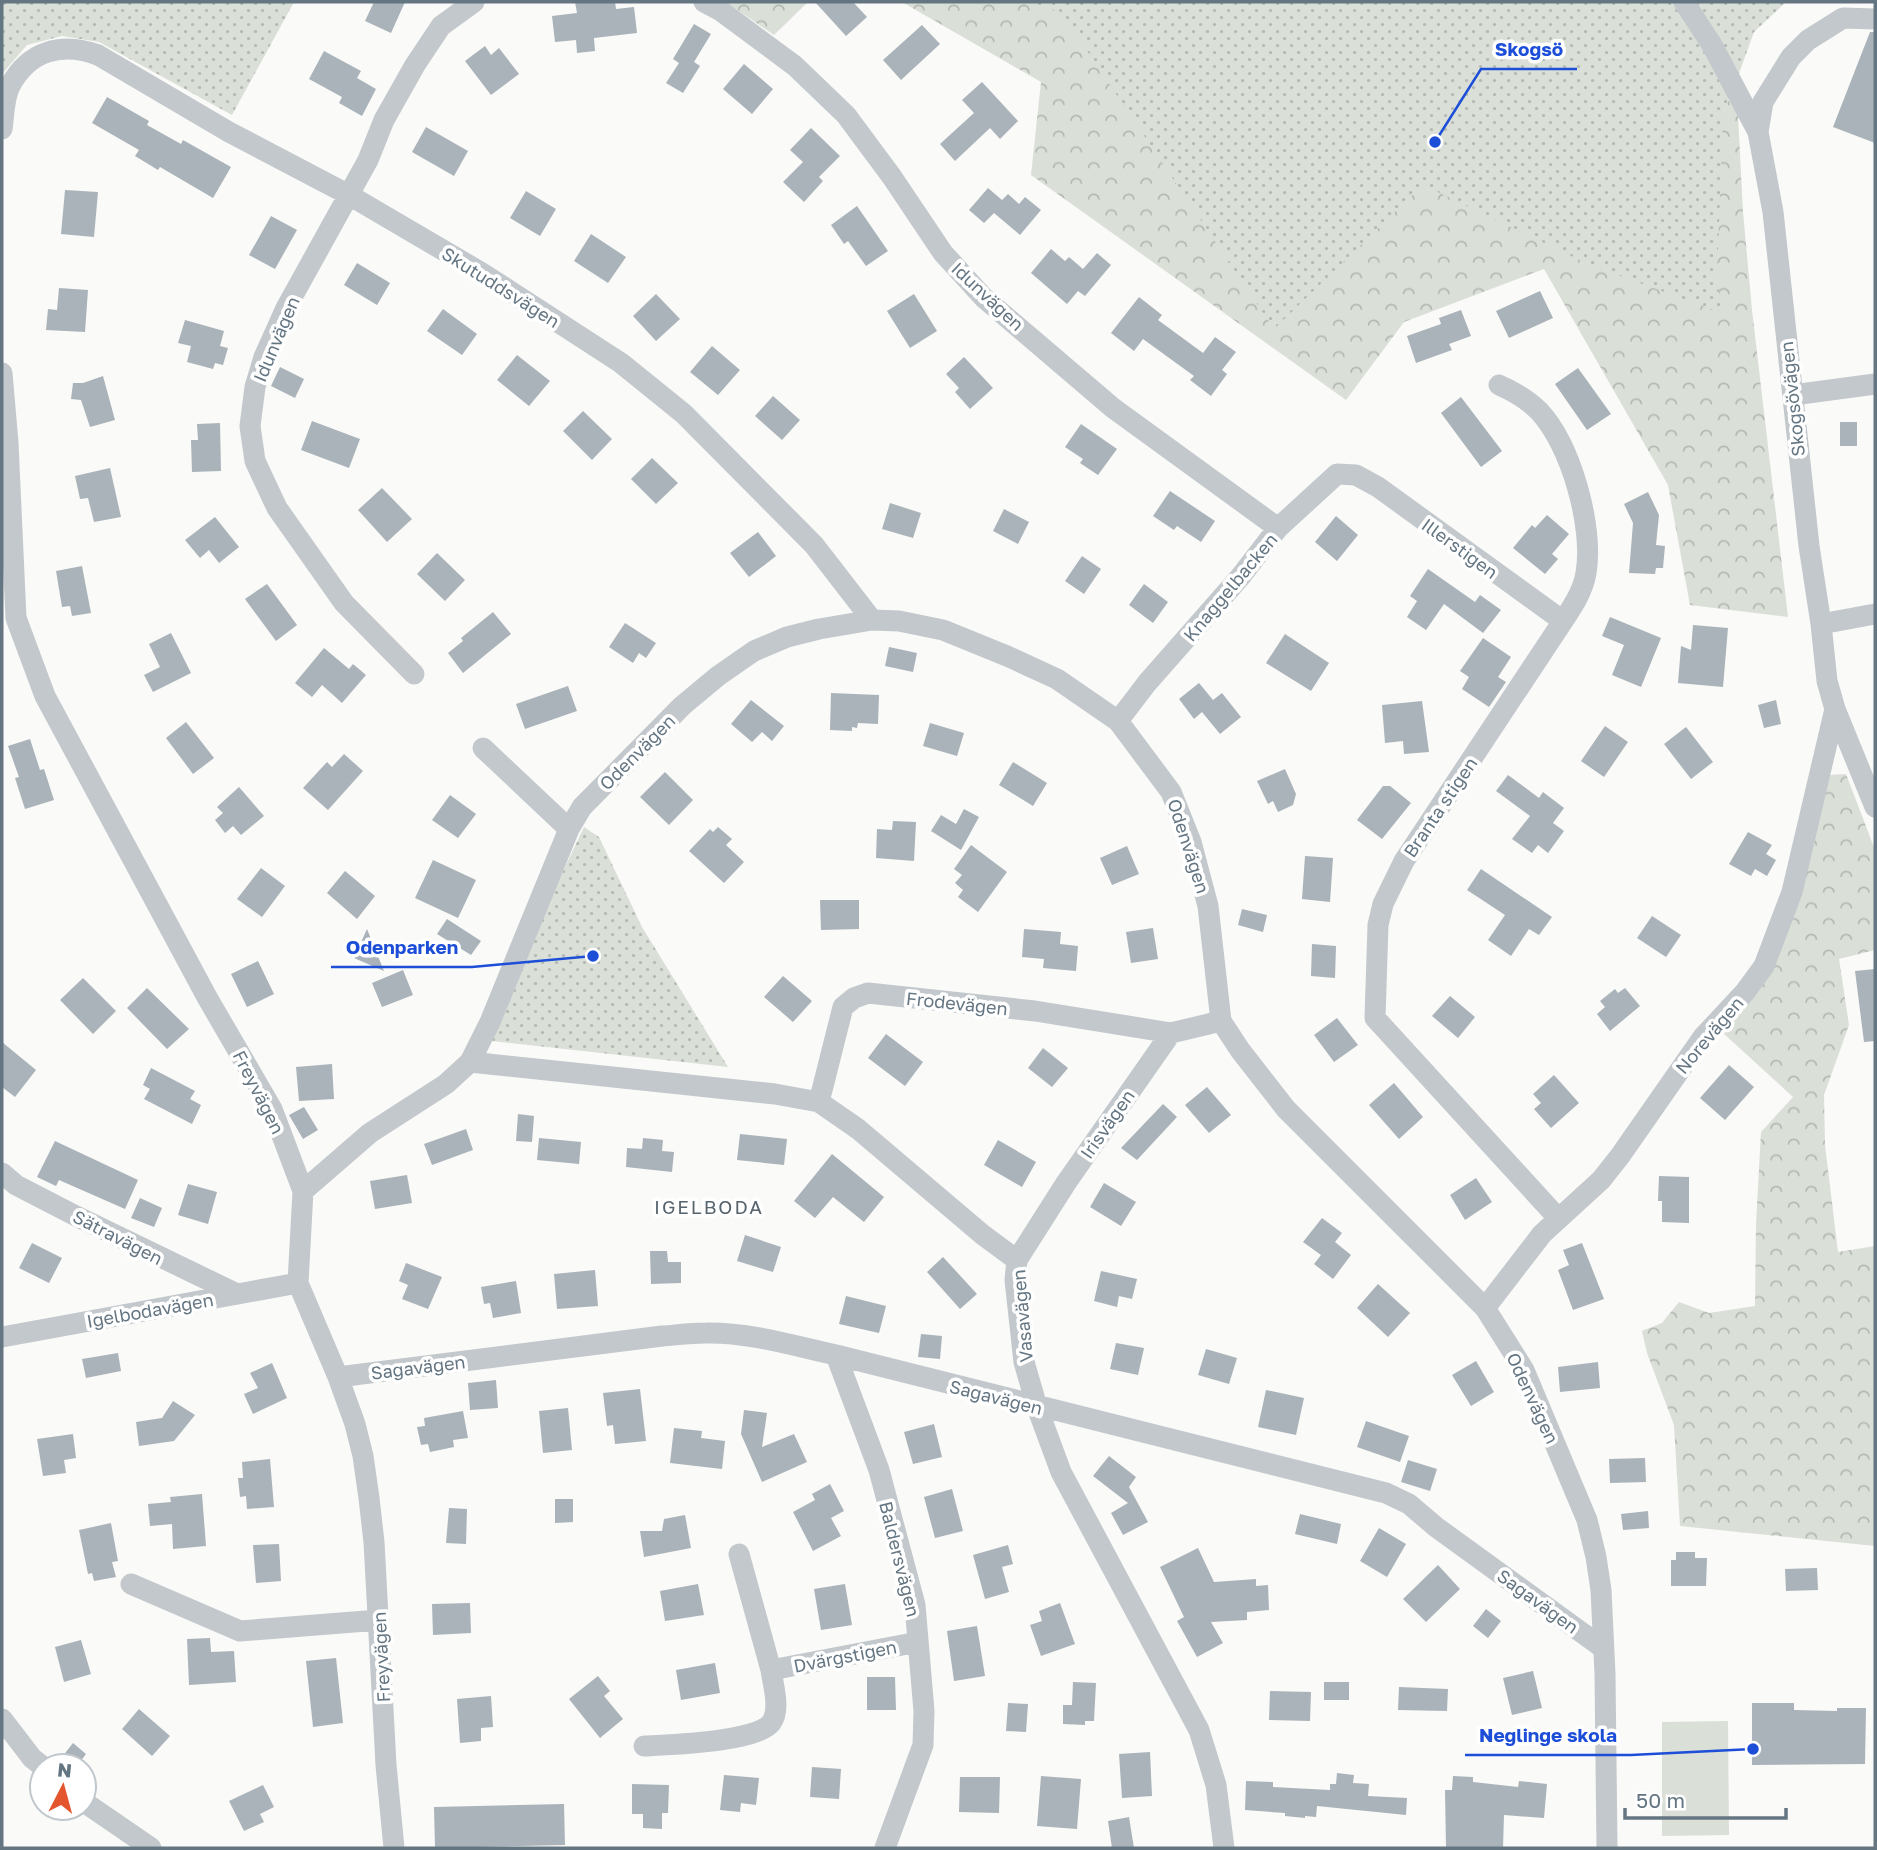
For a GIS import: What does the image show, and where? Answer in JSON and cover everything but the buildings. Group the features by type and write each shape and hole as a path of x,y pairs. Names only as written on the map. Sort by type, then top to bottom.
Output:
{"street":[{"name":"Idunvägen","path":"414,674 344,603 277,508 255,461 250,426 255,387 264,358 286,308 368,160 384,120 441,26 474,2"},
{"name":"Idunvägen","path":"704,2 795,66 846,115 943,253 984,298 1113,408 1278,528"},
{"name":"Skogsövägen","path":"1684,2 1712,45 1758,132 1773,212 1809,546 1827,681 1835,709 1875,807"},
{"path":"1758,132 1762,102 1791,57 1808,40 1843,18 1875,19"},
{"name":"Skutuddsvägen","path":"2,129 10,87 31,59 63,48 80,48 98,55 229,132 349,195 551,317 621,363 684,414 814,545 872,620"},
{"name":"Freyvägen","path":"2,373 16,618 25,644 45,696 208,999 271,1109 303,1191 298,1283 338,1377 363,1456 374,1542 386,1765 394,1848"},
{"path":"1793,395 1875,384"},
{"name":"Branta stigen","path":"1499,385 1520,394 1541,413 1570,461 1584,514 1587,572 1580,594 1404,860 1383,904 1378,925 1375,1018 1558,1218"},
{"name":"Knaggelbacken","path":"1118,721 1147,683 1241,576 1278,528 1337,474 1356,475"},
{"name":"Illerstigen","path":"1356,475 1378,487 1563,621"},
{"path":"1821,624 1875,614"},
{"name":"Odenvägen","path":"303,1191 370,1133 446,1084 470,1062 490,1022 569,829 582,807 682,706 754,651 787,637 819,629 872,620 899,621 943,630 1057,679 1118,721 1171,792 1191,842 1208,906 1221,1021 1240,1050 1286,1109 1485,1308 1524,1370 1587,1520 1596,1557 1601,1590 1607,1848"},
{"name":"Norevägen","path":"1485,1308 1521,1260 1558,1218 1601,1180 1703,1037 1745,992 1764,965 1792,892 1835,709"},
{"path":"483,748 569,829"},
{"name":"Frodevägen","path":"819,1102 843,1007 868,993 1035,1011 1171,1033"},
{"path":"1171,1033 1221,1021"},
{"name":"Irisvägen","path":"1017,1260 1066,1183 1171,1033"},
{"name":"Vasavägen","path":"470,1062 775,1094 819,1102 858,1129 1017,1260 1015,1280 1024,1362 1037,1407 1061,1472 1199,1730 1216,1786 1224,1848"},
{"name":"Sätravägen","path":"2,1173 16,1185 76,1216 237,1294"},
{"name":"Igelbodavägen","path":"2,1337 298,1283"},
{"name":"Sagavägen","path":"338,1377 706,1333 736,1335 836,1355 1386,1493 1409,1504 1436,1527 1603,1648"},
{"name":"Baldersvägen","path":"836,1355 879,1470 915,1605 924,1711 923,1745 885,1848"},
{"name":"Dvärgstigen","path":"644,1746 697,1743 758,1733 772,1722 776,1705 771,1670 739,1554"},
{"path":"131,1584 240,1631 379,1620"},
{"name":"Dvärgstigen","path":"771,1670 918,1642"},
{"path":"2,1720 28,1753"},
{"path":"98,1812 151,1848"}],"green space":[{"path":"2,2 294,2 232,115 99,42 62,36 27,45 2,74"},
{"path":"726,2 808,2 774,35"},
{"path":"902,2 1189,2 1723,112 1733,90 1738,115 1752,310 1788,617 1690,605 1668,485 1544,269 1404,322 1346,400 1031,175 1041,82"},
{"path":"1030,2 1786,2 1754,32 1723,112 1717,281 1722,313 1588,264 1423,185 1274,329 1061,12"},
{"path":"1846,774 1875,850 1875,950 1839,959 1849,1025 1824,1095 1825,1145 1838,1252 1875,1246 1875,1546 1680,1526 1674,1425 1647,1353 1642,1331 1662,1323 1679,1302 1709,1313 1755,1306 1761,1132 1793,1097 1723,1033 1762,983 1828,775"},
{"path":"584,827 599,837 642,927 728,1067 492,1041 538,924"},
{"path":"1728,1721 1729,1835 1662,1836 1662,1722"}],"place":[{"name":"Skogsö","path":"1435,142"},
{"name":"Odenparken","path":"593,956"},
{"name":"Neglinge skola","path":"1753,1749"}],"district":[{"name":"IGELBODA","path":"709,1206"}]}
